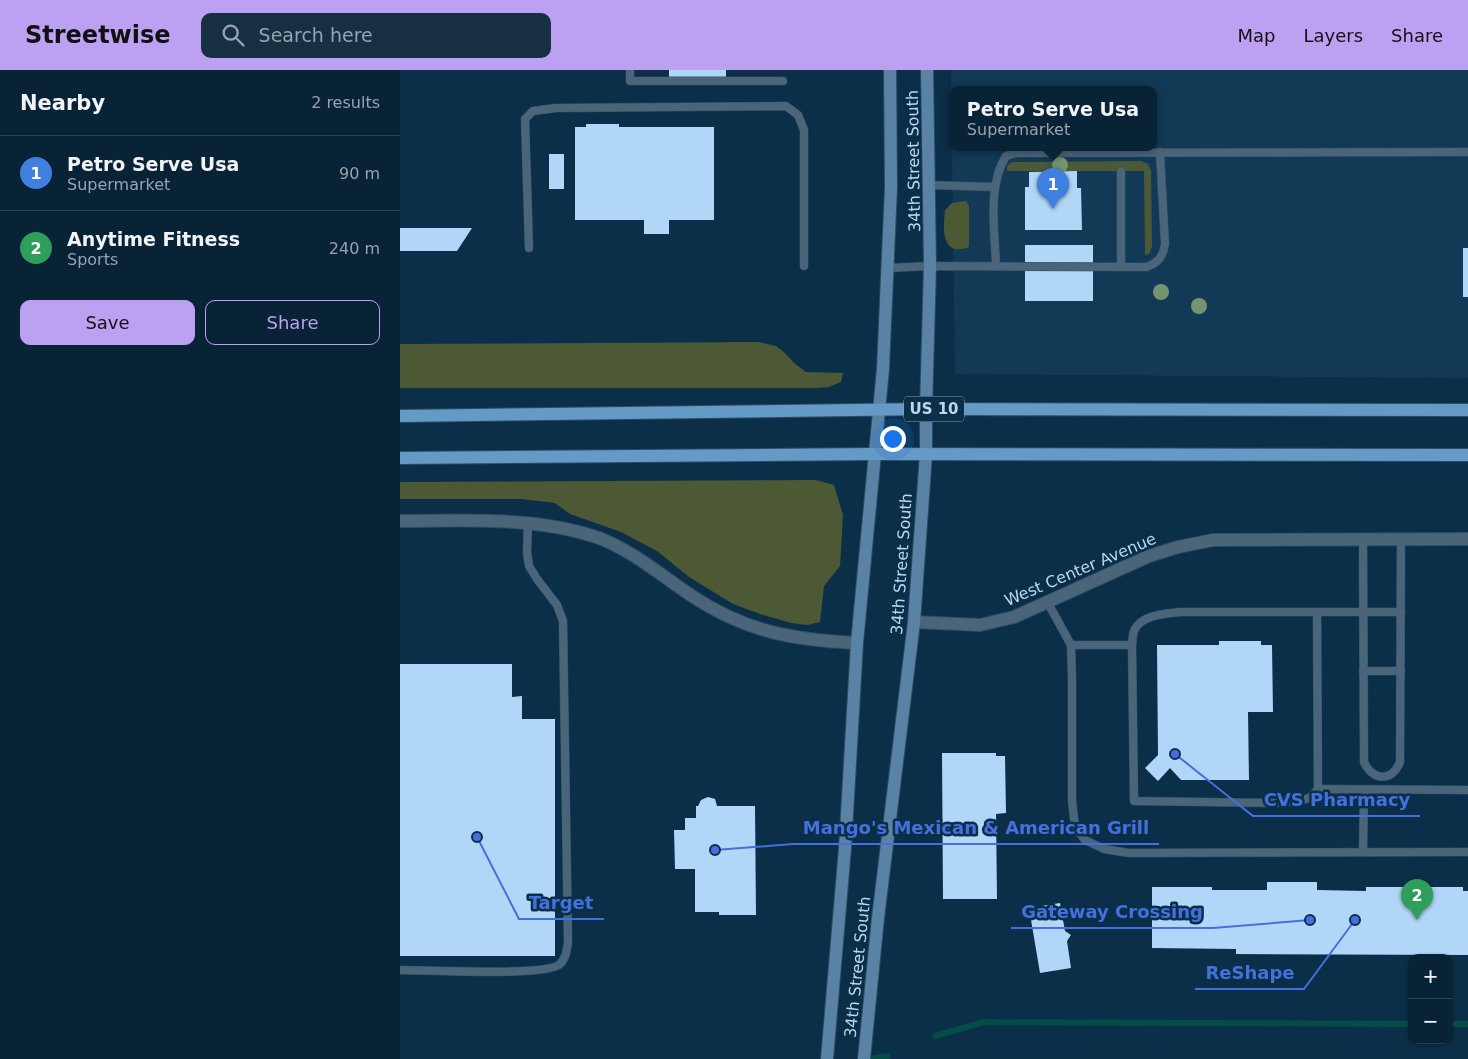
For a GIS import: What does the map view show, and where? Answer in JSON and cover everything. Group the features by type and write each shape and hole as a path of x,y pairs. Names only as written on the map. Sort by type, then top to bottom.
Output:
{"main road":[{"name":"34th Street South","path":"827,1059 845,848 858,643 883,368 891,187 890,70"},
{"name":"34th Street South","path":"864,1059 878,918 914,622 926,454 930,266 927,70"},
{"name":"US 10","path":"400,416 926,409 1468,410"},
{"path":"400,458 874,454 1468,455"}],"street":[{"path":"400,521 487,521 528,523 568,528 601,539 631,555 719,612 750,626 785,636 825,642 858,643"},
{"name":"West Center Avenue","path":"914,622 980,625 1014,617 1149,556 1178,546 1213,540 1468,539"}],"lane":[{"path":"630,70 630,81 782,80"},
{"path":"528,248 525,119 533,111 556,108 786,106 798,115 804,130 804,266"},
{"path":"888,268 930,266 1146,267 1154,264 1164,252 1160,152"},
{"path":"996,266 994,187 1001,163 1006,156 1016,153 1468,152"},
{"path":"1121,171 1121,267"},
{"path":"930,186 994,187"},
{"path":"400,970 517,972 550,969 560,965 566,954 568,942 564,621 558,605 529,566 527,552 528,523"},
{"path":"1363,539 1364,762 1368,770 1374,775 1384,777 1397,770 1400,762 1401,539"},
{"path":"1048,602 1071,645 1072,801 1075,827 1085,840 1104,849 1129,853 1468,852"},
{"path":"1317,612 1318,789 1311,797 1303,800 1276,803 1134,801 1132,645 1134,629 1142,621 1158,615 1181,612 1317,612 1364,612 1401,612"},
{"path":"1071,645 1132,645"},
{"path":"1363,671 1401,671"},
{"path":"1384,777 1384,790"},
{"path":"1318,789 1468,790"},
{"path":"1363,852 1364,790"}],"shaded area":[{"path":"951,70 1468,70 1468,378 955,374 952,151 1157,151 1157,86 951,86"}],"green space":[{"path":"1141,161 1148,164 1151,171 1152,246 1149,254 1145,255 1144,171 1007,171 1007,166 1012,162"},
{"path":"966,201 969,206 969,247 953,248 949,245 944,233 945,210 952,203"},
{"path":"759,342 776,346 806,372 843,373 841,382 829,387 818,388 400,388 400,344"},
{"path":"816,480 834,485 843,515 840,566 824,586 820,622 807,625 791,623 733,604 689,577 657,551 621,532 570,514 555,503 521,499 400,499 400,482"}],"building":[{"path":"669,70 726,70 726,77 669,77"},
{"path":"586,124 619,124 619,127 714,127 714,220 669,220 669,234 644,234 644,220 575,220 575,127 586,127"},
{"path":"549,154 564,154 564,189 549,189"},
{"path":"1077,171 1077,188 1081,188 1082,230 1025,230 1025,187 1029,187 1029,172"},
{"path":"400,228 472,228 457,251 400,251"},
{"path":"1025,245 1093,245 1093,301 1025,301"},
{"path":"1463,248 1468,248 1468,297 1463,297"},
{"path":"1219,641 1261,641 1261,645 1272,645 1273,712 1248,712 1249,780 1181,780 1170,768 1158,781 1145,768 1158,755 1157,645 1219,645"},
{"path":"400,664 512,664 512,697 522,696 522,719 555,719 555,956 400,956"},
{"path":"942,753 996,753 996,756 1005,756 1006,813 996,814 997,899 943,899"},
{"path":"708,797 715,799 717,806 755,806 756,915 719,915 719,912 695,912 695,869 675,869 674,830 685,830 685,818 696,818 696,806 698,806 701,800"},
{"path":"1267,882 1317,882 1317,890 1366,891 1366,887 1463,887 1463,891 1468,891 1468,955 1236,954 1236,949 1152,948 1152,887 1212,887 1212,890 1267,890"},
{"path":"1060,903 1065,931 1071,935 1067,941 1071,968 1040,973 1029,908"}],"waterway":[{"path":"935,1036 984,1022 1408,1024"},
{"path":"1453,1024 1468,1024"},
{"path":"871,1059 888,1056"}],"place":[{"name":"Petro Serve Usa","path":"1053,209"},
{"name":"CVS Pharmacy","path":"1175,754"},
{"name":"Target","path":"477,837"},
{"name":"Mango's Mexican & American Grill","path":"715,850"},
{"name":"Gateway Crossing","path":"1310,920"},
{"name":"ReShape","path":"1355,920"},
{"name":"Anytime Fitness","path":"1417,920"}]}
